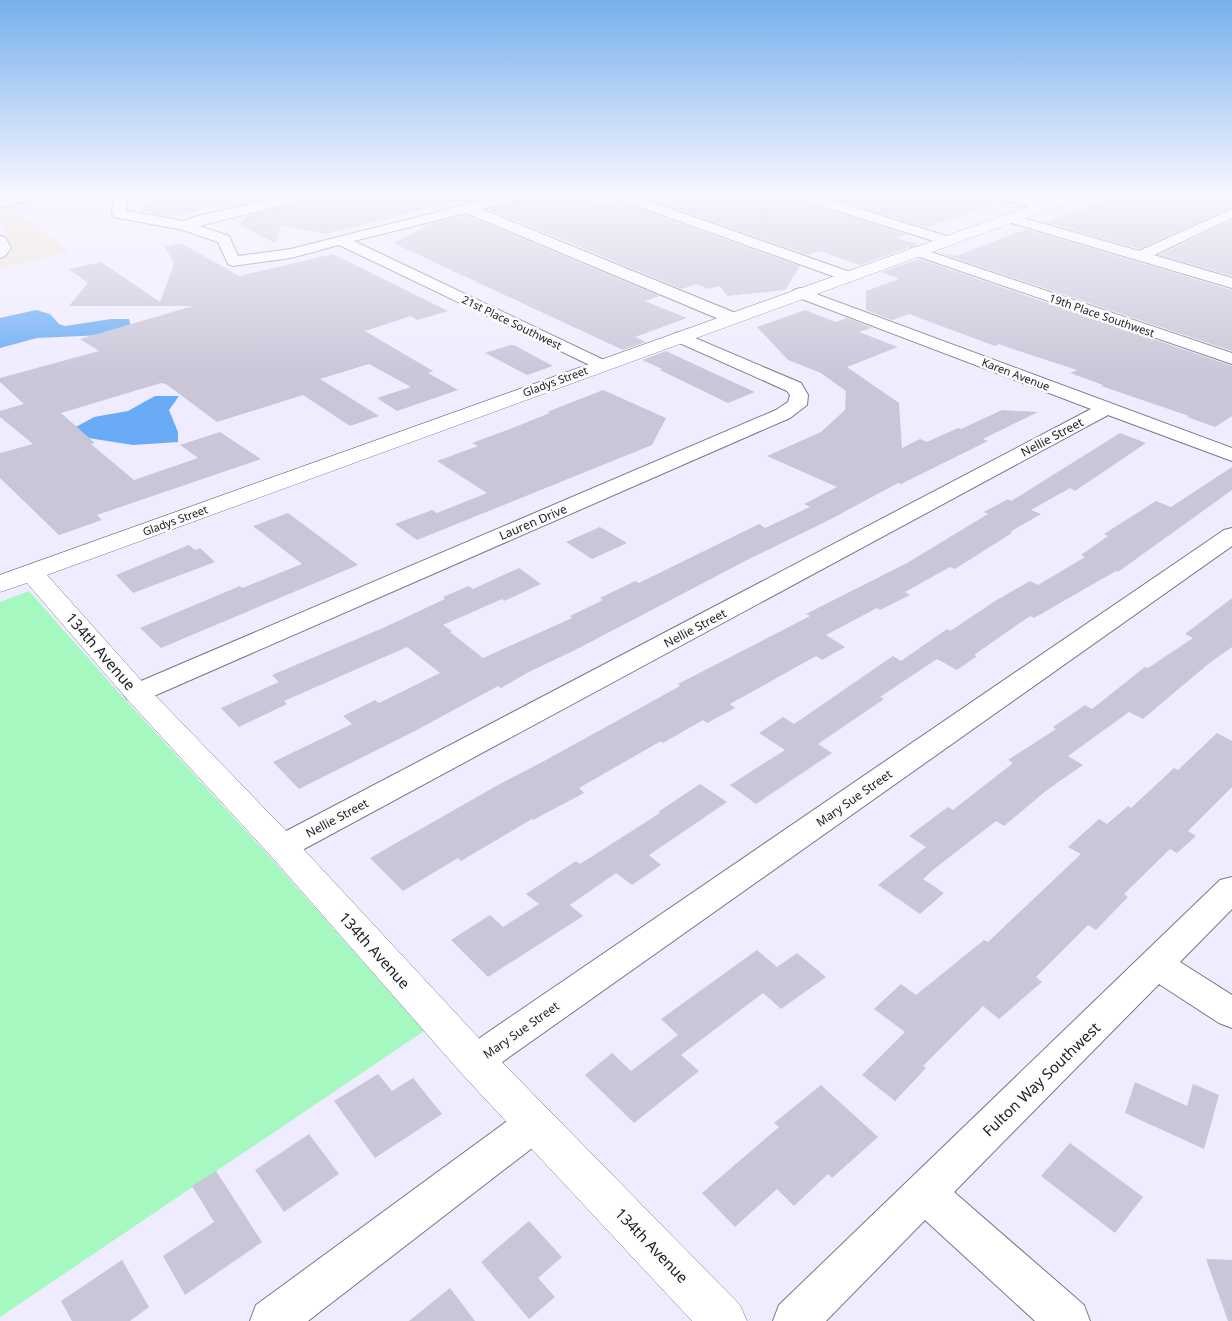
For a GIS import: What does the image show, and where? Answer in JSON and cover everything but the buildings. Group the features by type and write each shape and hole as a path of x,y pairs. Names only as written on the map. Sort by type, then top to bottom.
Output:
{"street":[{"path":"230,255 233,261 279,255"},
{"name":"21st Place Southwest","path":"372,255 600,365"},
{"path":"579,255 732,318"},
{"path":"787,255 847,276"},
{"name":"Gladys Street","path":"16,578 908,255"},
{"name":"19th Place Southwest","path":"924,255 1232,359"},
{"path":"1135,255 1232,283"},
{"name":"Karen Avenue","path":"800,293 1232,455"},
{"name":"Lauren Drive","path":"137,693 765,422 797,405 800,395 794,387 681,337"},
{"name":"Nellie Street","path":"282,848 1107,408"},
{"name":"Mary Sue Street","path":"476,1061 1232,535"},
{"name":"134th Avenue","path":"16,578 137,693 282,848 476,1061 724,1321"},
{"name":"Fulton Way Southwest","path":"795,1321 1232,889"},
{"path":"1157,965 1232,1013"},
{"path":"272,1321 535,1123"},
{"path":"925,1194 1068,1321"}],"shaded area":[{"path":"5,255 58,255 0,268 0,257"}],"green space":[{"path":"29,591 424,1031 0,1317 0,602"}],"water":[{"path":"36,310 50,314 59,324 65,326 111,319 129,319 131,327 104,335 37,338 0,348 0,318"},
{"path":"155,396 179,396 169,410 178,432 178,442 133,445 63,434 94,417 128,411"}]}
